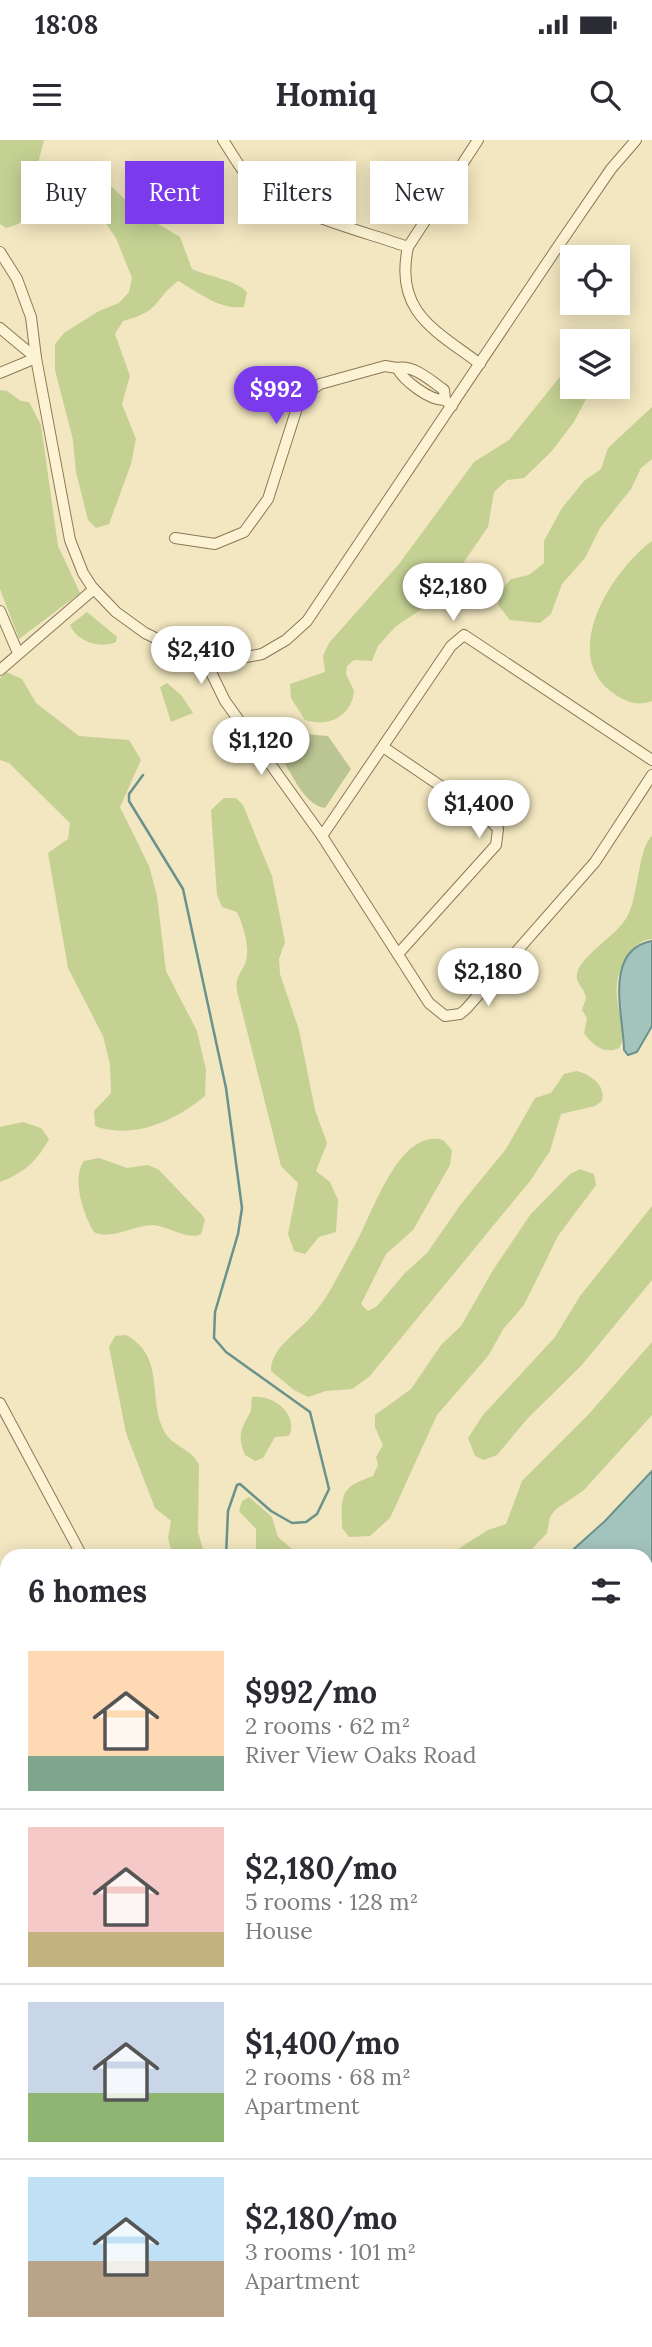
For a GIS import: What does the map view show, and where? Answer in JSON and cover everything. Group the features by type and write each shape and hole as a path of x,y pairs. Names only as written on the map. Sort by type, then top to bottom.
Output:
{"street":[{"path":"223,140 256,185 275,196 305,211 408,247"},
{"path":"478,140 408,247 403,268 406,290 414,310 425,323 480,364"},
{"path":"0,252 17,279 31,317 36,358 70,540 83,573 116,612 145,633 204,658 226,661 250,659 274,648 298,631 449,403 480,364 606,176 636,140"},
{"path":"0,328 36,358"},
{"path":"0,373 36,358"},
{"path":"175,538 215,544 244,532 268,499 297,408 310,389 385,366 405,367 444,390 449,403"},
{"path":"0,670 94,589"},
{"path":"0,611 18,653"},
{"path":"322,836 451,646 464,635 652,760"},
{"path":"204,658 225,701 322,836 433,1009 445,1016 460,1014 596,862 652,775"},
{"path":"383,747 488,818 498,829 496,845 398,954"},
{"path":"0,1403 78,1549"}],"green space":[{"path":"0,140 44,140 39,161 21,161 21,222 6,228 0,224"},
{"path":"111,187 125,200 125,224 158,224 180,237 192,269 228,281 247,292 244,307 226,306 178,281 151,309 123,321 115,334 130,376 122,404 136,439 131,464 109,524 96,528 88,520 76,472 73,440 55,370 55,344 64,333 99,311 119,303 129,292 132,278 116,238 106,224 111,224"},
{"path":"559,378 560,399 586,399 574,422 551,452 524,478 507,480 494,492 488,527 435,600 395,627 378,646 372,661 354,660 347,666 346,674 354,691 344,713 330,721 305,720 291,698 290,684 325,672 323,656 329,643 399,564 474,462 509,440"},
{"path":"0,390 7,391 21,401 29,402 41,425 58,546 80,593 19,639 0,589"},
{"path":"652,407 652,459 641,468 631,489 600,528 585,558 562,584 551,614 540,623 510,620 498,605 500,592 511,579 529,575 544,563 544,541 562,508 584,481 601,469 608,448"},
{"path":"652,541 652,701 629,702 616,695 599,679 591,659 591,637 596,615 607,593 621,572"},
{"path":"87,612 117,637 116,642 96,644 83,640 73,631 70,625"},
{"path":"6,672 22,679 36,703 79,736 129,740 141,760 120,807 149,866 157,896 166,971 197,1031 206,1070 205,1096 181,1113 153,1126 124,1131 95,1126 94,1111 111,1093 110,1064 103,1036 68,968 48,853 68,839 70,823 9,763 0,760 0,678"},
{"path":"167,683 182,696 193,713 171,722 160,687"},
{"path":"303,734 328,736 351,769 325,808 317,806 304,794 280,755 287,742"},
{"path":"224,798 236,798 243,805 272,876 285,942 279,959 280,974 299,1030 315,1110 327,1143 316,1171 330,1182 338,1200 336,1232 319,1237 305,1254 294,1251 288,1234 298,1183 281,1166 237,991 237,980 247,958 246,937 237,912 222,907 217,895 211,810"},
{"path":"652,836 652,939 637,945 621,968 617,996 623,1040 619,1048 604,1049 595,1045 584,1033 587,1018 582,1010 586,998 577,979 578,971 589,955 624,922 629,913 641,860"},
{"path":"577,1071 587,1075 600,1086 602,1101 595,1106 561,1114 550,1151 530,1181 369,1377 352,1389 326,1391 308,1397 294,1390 271,1371 275,1355 280,1348 324,1300 400,1159 413,1147 427,1140 443,1140 452,1150 450,1165 413,1230 386,1254 361,1304 368,1311 377,1306 404,1274 427,1253 461,1204 506,1149 535,1098 551,1093 564,1074"},
{"path":"23,1122 41,1128 49,1139 29,1165 0,1182 0,1127"},
{"path":"99,1158 127,1168 148,1165 159,1170 202,1215 205,1220 201,1234 191,1236 153,1225 107,1235 94,1232 80,1197 79,1177 84,1161"},
{"path":"580,1169 594,1174 596,1185 558,1236 524,1305 504,1328 488,1356 437,1415 390,1518 370,1536 349,1537 342,1528 345,1493 355,1484 373,1476 378,1465 376,1457 383,1445 375,1427 375,1415 411,1389 441,1345 461,1326 493,1270 530,1215 570,1174"},
{"path":"652,1206 652,1280 581,1366 528,1418 497,1455 484,1460 475,1456 468,1438 483,1415 555,1337 580,1296"},
{"path":"126,1335 146,1354 154,1378 159,1418 164,1431 172,1441 192,1455 199,1465 198,1532 203,1549 171,1549 168,1538 171,1521 155,1508 126,1433 109,1347 115,1336"},
{"path":"652,1342 652,1415 583,1491 556,1509 550,1517 547,1533 532,1549 458,1549 488,1530 506,1524 522,1481 588,1415"},
{"path":"252,1397 276,1402 287,1413 291,1428 289,1436 275,1437 263,1458 255,1461 245,1455 241,1438 242,1429 251,1411"},
{"path":"249,1497 272,1517 278,1537 292,1549 256,1549 256,1529 239,1511 242,1501"}],"water":[{"path":"652,941 652,1026 637,1052 628,1055 624,1050 620,1004 621,971 627,957 636,947"},
{"path":"652,1471 652,1549 574,1549 605,1521"}],"waterway":[{"path":"143,775 129,794 129,801 183,889 226,1088 242,1208 238,1234 215,1312 214,1338 226,1352 310,1412 329,1489 317,1514 306,1522 292,1523 271,1511 240,1484 237,1485 228,1511 226,1549"}]}
